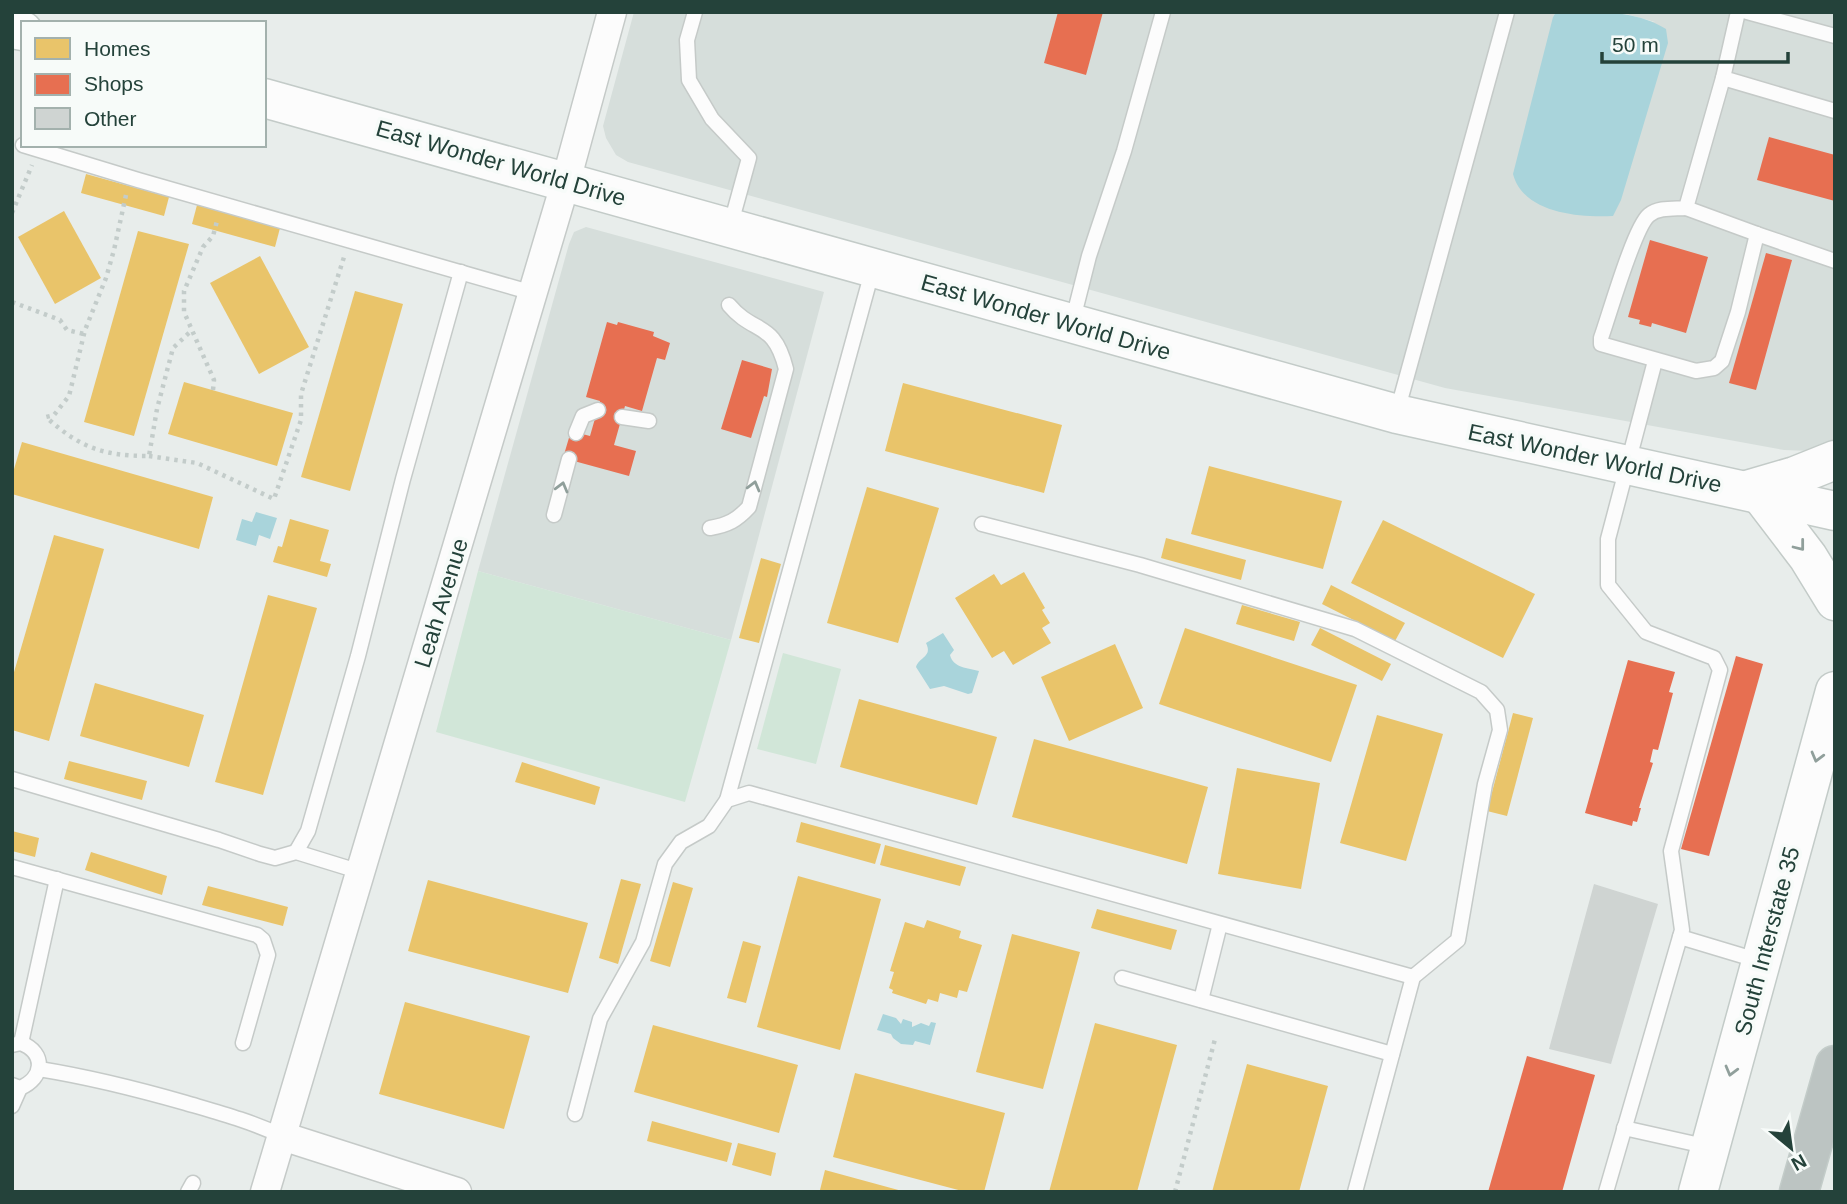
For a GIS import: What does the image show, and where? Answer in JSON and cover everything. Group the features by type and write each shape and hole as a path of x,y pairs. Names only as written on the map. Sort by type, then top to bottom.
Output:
{"highway":[{"path":"1799,1192 1835,1065"}],"main road":[{"name":"East Wonder World Drive","path":"266,99 1397,414 1835,511"},
{"path":"1835,460 1752,493 1808,557 1835,601"},
{"name":"South Interstate 35","path":"1698,1192 1835,691"}],"street":[{"name":"Leah Avenue","path":"265,1192 566,181 612,12"},
{"path":"282,1136 457,1192"}],"lane":[{"path":"695,12 687,40 689,80 712,119 749,158 730,227"},
{"path":"1072,324 1089,256 1124,151 1163,12"},
{"path":"1397,414 1507,12"},
{"path":"1686,208 1723,78 1738,12"},
{"path":"1747,12 1835,36"},
{"path":"1723,78 1835,111"},
{"path":"28,147 533,293"},
{"path":"1757,234 1738,312 1722,361 1714,368 1696,371 1601,344 1636,236 1648,216 1660,209 1686,208 1835,261"},
{"path":"575,1114 600,1018 643,942 665,864 681,842 709,826 727,800 873,268"},
{"path":"296,852 308,831 358,656 403,479 461,272"},
{"path":"710,528 727,525 749,507 786,369 782,352 769,332 736,313 729,305"},
{"path":"1605,1192 1682,930 1671,851 1720,670 1714,658 1646,632 1608,584 1608,539 1655,361"},
{"path":"576,433 583,416 598,410"},
{"path":"622,416 649,421"},
{"path":"554,516 569,459"},
{"path":"982,524 1140,565 1355,629 1481,692 1497,710 1500,730 1485,784 1458,940 1413,977 1355,1192"},
{"path":"12,779 275,858 296,852 361,872"},
{"path":"727,800 749,793 1413,977"},
{"path":"12,867 257,935 263,940 268,955 243,1043"},
{"path":"12,1106 16,1086 36,1078 39,1069 37,1056 27,1046 17,1044 57,879"},
{"path":"1200,1000 1220,924"},
{"path":"1680,937 1761,961"},
{"path":"1122,978 1392,1054"},
{"path":"39,1069 90,1077 144,1091 252,1122 282,1136"},
{"path":"1623,1128 1710,1148"}],"path":[{"path":"12,213 27,181 28,147"},
{"path":"130,178 108,269 84,334 69,396 54,415 46,417 62,432 88,446 117,456 149,456 197,463 274,499 301,420 301,394 350,240"},
{"path":"212,390 214,380 184,312 184,291 203,247 213,236 221,203"},
{"path":"12,302 60,320 66,330 84,334"},
{"path":"149,456 173,348 191,331"},
{"path":"1175,1192 1215,1039"}],"shaded area":[{"path":"634,12 1556,12 1553,17 1655,22 1619,12 1835,12 1835,443 1810,451 1784,450 1445,388 628,162 616,155 606,138 603,126"},
{"path":"586,227 824,292 731,640 478,571 569,244 574,232"}],"green space":[{"path":"478,571 731,640 685,802 436,732"},
{"path":"783,653 841,669 816,764 757,749"}],"water":[{"path":"1556,12 1627,15 1666,29 1668,43 1621,200 1613,216 1569,214 1540,205 1519,187 1513,174"},
{"path":"256,512 277,518 270,539 259,535 256,546 236,540 242,519 252,522"},
{"path":"943,633 954,650 950,655 954,663 979,671 972,693 944,686 930,689 916,667 927,654 926,643"},
{"path":"883,1014 896,1018 901,1024 903,1019 912,1022 912,1027 921,1023 929,1026 931,1022 936,1023 930,1045 915,1041 913,1045 901,1044 891,1034 877,1030"}],"building: Homes":[{"path":"86,174 169,197 164,216 81,193"},
{"path":"197,205 280,228 275,247 192,224"},
{"path":"64,211 101,278 55,304 18,237"},
{"path":"138,231 189,244 134,436 84,422"},
{"path":"260,256 309,347 259,374 210,283"},
{"path":"355,291 403,304 350,491 301,477"},
{"path":"184,382 293,413 277,466 168,434"},
{"path":"903,383 1062,425 1044,493 885,451"},
{"path":"22,442 213,497 199,549 12,494 12,476"},
{"path":"1209,466 1342,501 1323,569 1191,534"},
{"path":"867,487 939,508 898,643 827,623"},
{"path":"290,519 329,530 320,561 331,564 327,577 273,562 278,546 282,547"},
{"path":"1383,520 1535,594 1503,658 1351,583"},
{"path":"54,535 104,549 49,741 12,730 12,679"},
{"path":"1166,538 1246,560 1241,580 1161,558"},
{"path":"761,558 781,564 759,643 739,638"},
{"path":"1024,572 1045,608 1042,610 1050,623 1042,628 1051,643 1013,665 1004,651 992,658 955,598 994,574 1001,585"},
{"path":"1331,585 1405,623 1395,641 1322,604"},
{"path":"268,595 317,608 263,795 215,782"},
{"path":"1242,605 1300,622 1294,641 1236,624"},
{"path":"1185,628 1357,685 1331,762 1159,704"},
{"path":"1320,628 1391,664 1382,681 1311,645"},
{"path":"1115,644 1143,708 1069,741 1041,677"},
{"path":"95,683 204,715 189,767 80,736"},
{"path":"859,699 997,737 977,805 840,767"},
{"path":"1513,713 1533,718 1507,816 1487,811"},
{"path":"1377,715 1443,734 1406,861 1340,843"},
{"path":"1034,739 1208,787 1187,864 1012,817"},
{"path":"69,761 147,781 142,800 64,779"},
{"path":"522,762 600,787 595,805 515,782"},
{"path":"1237,768 1320,783 1301,889 1218,874"},
{"path":"801,822 881,844 875,864 796,842"},
{"path":"12,831 39,838 35,857 12,851"},
{"path":"885,845 966,867 960,886 880,865"},
{"path":"91,852 167,876 162,895 85,870"},
{"path":"798,876 881,899 840,1050 757,1027"},
{"path":"621,879 641,884 618,964 599,958"},
{"path":"428,880 588,923 568,993 408,951"},
{"path":"673,882 693,888 670,967 650,961"},
{"path":"208,886 288,907 283,926 202,905"},
{"path":"1097,909 1177,930 1171,950 1091,928"},
{"path":"927,920 961,931 959,938 982,945 967,992 959,990 957,998 940,993 938,1002 928,999 926,1004 892,993 893,990 889,988 894,972 890,971 905,922 924,928"},
{"path":"1012,934 1080,952 1043,1089 976,1072"},
{"path":"743,941 761,946 746,1003 727,998"},
{"path":"405,1002 530,1036 504,1129 379,1094"},
{"path":"1095,1023 1177,1045 1137,1192 1049,1192"},
{"path":"653,1025 798,1065 779,1133 634,1092"},
{"path":"1247,1064 1328,1086 1299,1192 1212,1192"},
{"path":"855,1073 1005,1113 984,1192 966,1192 833,1157"},
{"path":"652,1121 732,1143 727,1162 647,1141"},
{"path":"738,1143 776,1153 771,1176 732,1165"},
{"path":"825,1170 902,1191 902,1192 820,1190"}],"building: Shops":[{"path":"1058,12 1103,12 1086,75 1044,63"},
{"path":"1769,137 1835,155 1835,201 1757,180"},
{"path":"1650,240 1708,257 1686,333 1652,323 1651,327 1639,324 1640,320 1628,317"},
{"path":"1766,253 1792,260 1756,390 1729,383"},
{"path":"607,322 617,325 618,322 654,332 653,336 670,343 665,360 657,358 642,411 625,406 614,445 636,451 629,476 563,458 571,431 590,436 600,401 586,397"},
{"path":"742,360 772,369 767,397 764,396 751,438 721,429"},
{"path":"1736,656 1763,664 1709,856 1681,849"},
{"path":"1628,660 1675,672 1669,692 1673,693 1658,750 1653,749 1650,762 1653,763 1641,808 1637,822 1633,821 1632,826 1585,813"},
{"path":"1527,1056 1595,1075 1562,1192 1488,1192"}],"building: Other":[{"path":"1594,884 1658,904 1611,1064 1549,1049"}]}
